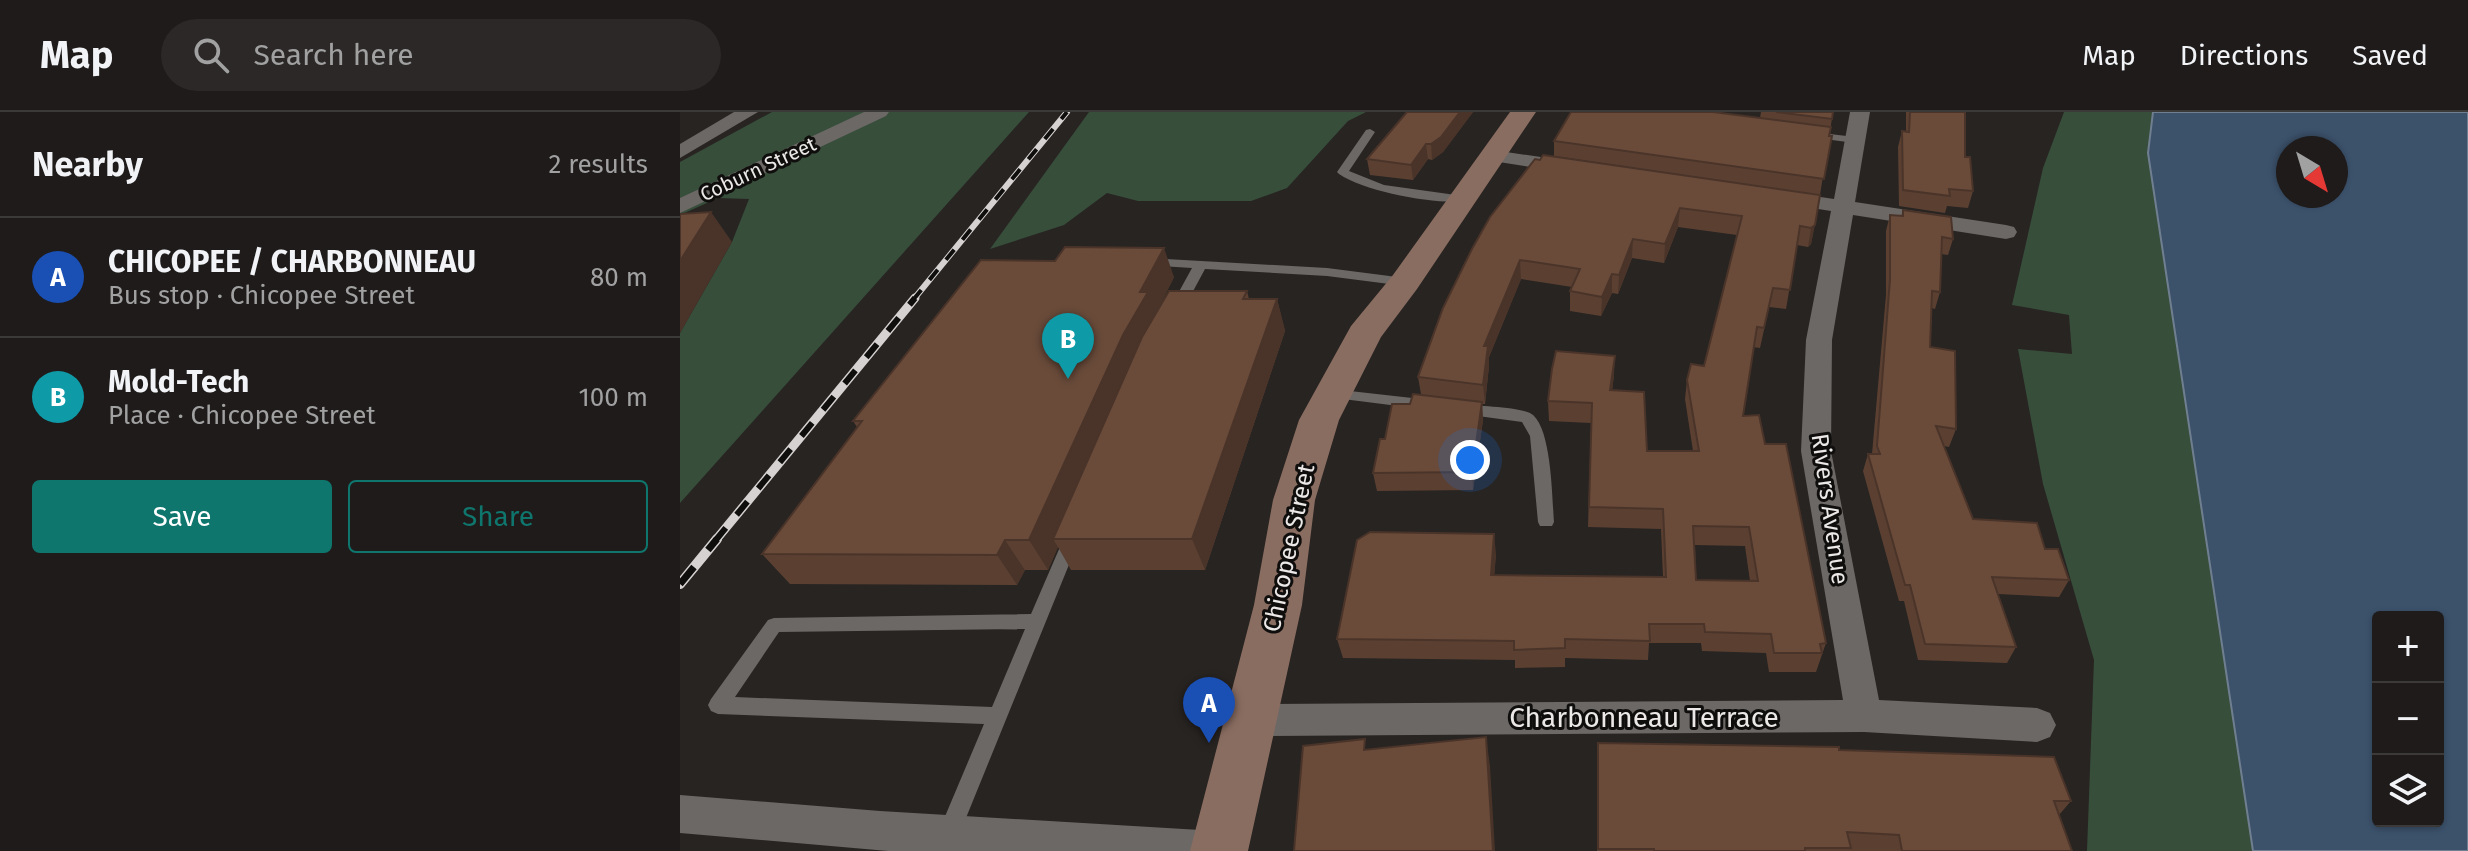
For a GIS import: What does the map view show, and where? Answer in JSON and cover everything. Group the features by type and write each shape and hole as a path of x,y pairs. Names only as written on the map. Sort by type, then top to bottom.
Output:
{"main road":[{"name":"Chicopee Street","path":"1218,851 1278,605 1294,500 1319,420 1364,334 1405,282 1523,112"}],"street":[{"name":"Coburn Street","path":"680,206 879,112"},
{"name":"Rivers Avenue","path":"1860,112 1819,340 1816,451 1864,716"},
{"path":"680,152 729,124 740,114"},
{"path":"1493,156 1599,171"},
{"path":"1751,193 2006,232"},
{"name":"Charbonneau Terrace","path":"1252,720 1864,716 2037,725"},
{"path":"680,814 948,835 1002,845 1218,851"}],"lane":[{"path":"1370,132 1343,172 1349,177 1375,185 1463,199"},
{"path":"1795,133 1855,140"},
{"path":"1128,261 1327,272 1405,282"},
{"path":"1166,328 1201,264"},
{"path":"1332,394 1526,417 1538,436 1546,522"},
{"path":"948,835 1079,522"},
{"path":"998,716 718,705 774,625 1037,621"}],"green space":[{"path":"772,112 1029,112 680,503 680,333 732,242 749,199 718,198 680,215 680,162"},
{"path":"1089,112 1366,112 1348,121 1287,188 1251,201 1138,201 1107,193 1064,225 990,249"},
{"path":"2064,112 2153,112 2148,153 2253,851 2087,851 2094,660 2043,484 2018,349 2072,354 2069,315 2012,305 2043,168"}],"water":[{"path":"2153,112 2468,112 2468,851 2253,851 2148,153"}],"building":[{"path":"1407,112 1460,112 1441,137 1426,144 1411,165 1367,159"},
{"path":"1571,112 1713,112 1831,127 1829,136 1832,136 1824,179 1554,141"},
{"path":"1776,112 1833,112 1832,119"},
{"path":"1910,112 1965,112 1965,157 1970,157 1973,191 1949,189 1950,196 1903,190 1902,131 1909,132"},
{"path":"1543,155 1820,195 1815,225 1811,228 1800,226 1790,290 1773,288 1764,328 1757,327 1743,416 1759,415 1765,444 1786,444 1826,643 1820,644 1822,653 1774,653 1771,634 1705,632 1704,624 1649,624 1650,641 1565,639 1565,648 1514,650 1514,641 1337,639 1357,540 1370,532 1494,534 1491,575 1666,577 1663,509 1589,507 1592,403 1548,401 1552,369 1556,351 1615,356 1610,390 1644,392 1647,451 1699,451 1687,380 1691,364 1704,366 1742,216 1680,208 1665,244 1633,239 1619,275 1612,274 1602,297 1570,291 1580,269 1520,260 1484,346 1488,346 1483,385 1418,377 1443,308 1472,249 1490,217 1535,159 1540,160","holes":["1693,526 1749,527 1758,581 1696,580"]},
{"path":"1903,210 1951,217 1953,239 1942,237 1940,292 1932,291 1930,347 1955,351 1956,429 1936,426 1973,519 2037,523 2045,549 2058,549 2069,580 1992,577 2016,647 1925,644 1910,585 1905,585 1868,454 1880,454 1877,446 1890,279 1890,215 1903,216"},
{"path":"711,212 680,261 680,214"},
{"path":"1065,247 1164,248 1140,292 1148,292 1123,335 1029,540 1005,540 997,555 762,554 862,421 853,421 981,260 1055,261"},
{"path":"1169,291 1247,291 1243,299 1277,299 1192,539 1053,539 1142,337"},
{"path":"1413,394 1482,402 1472,472 1373,473 1380,439 1385,439 1392,404 1410,404"},
{"path":"1486,737 1493,851 1294,851 1303,746 1365,739 1364,750"},
{"path":"1598,743 1839,747 1839,750 2054,757 2071,801 2054,801 2072,851 1902,851 1899,835 1847,832 1851,848 1805,848 1805,851 1598,849"}],"railway":[{"path":"913,300 1067,112"},
{"path":"715,541 915,298"},
{"path":"680,584 717,539"}],"place":[{"name":"Mold-Tech","path":"1068,379"},
{"name":"CHICOPEE / CHARBONNEAU","path":"1209,743"}]}
